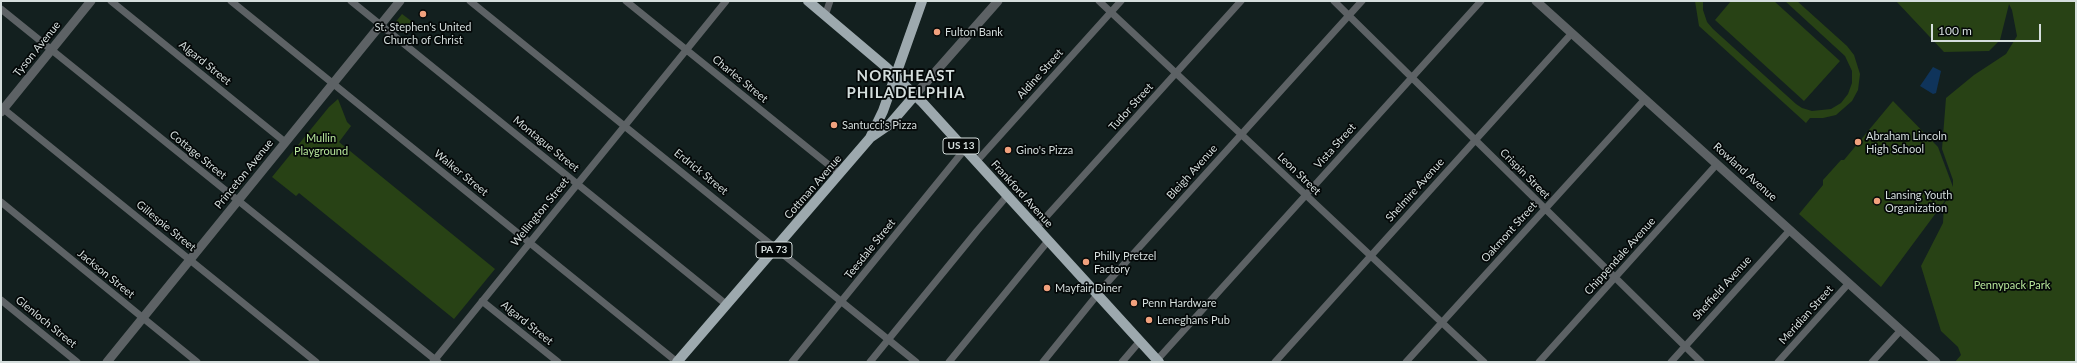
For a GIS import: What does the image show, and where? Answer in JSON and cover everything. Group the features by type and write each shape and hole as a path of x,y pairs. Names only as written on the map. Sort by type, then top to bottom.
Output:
{"main road":[{"name":"Frankford Avenue","path":"808,1 896,76 915,95 1158,361"},
{"name":"Cottman Avenue","path":"677,362 870,138 881,118 922,1"},
{"path":"870,138 890,124 915,95"}],"street":[{"name":"Tyson Avenue","path":"2,109 91,1"},
{"name":"Algard Street","path":"111,1 285,142"},
{"name":"Walker Street","path":"231,1 677,362"},
{"name":"Montague Street","path":"351,1 727,305"},
{"name":"Princeton Avenue","path":"107,362 400,1"},
{"name":"Erdrick Street","path":"470,1 625,124 916,362"},
{"name":"Charles Street","path":"626,1 840,174"},
{"name":"Wellington Street","path":"435,361 625,124 726,1"},
{"path":"825,16 830,1"},
{"path":"915,95 998,1"},
{"name":"Leon Street","path":"1099,1 1484,362"},
{"name":"Aldine Street","path":"976,162 1121,1"},
{"name":"Tudor Street","path":"1036,228 1241,1"},
{"name":"Crispin Street","path":"1334,1 1701,362"},
{"name":"Bleigh Avenue","path":"1043,362 1097,295 1362,1"},
{"name":"Vista Street","path":"1158,361 1481,1"},
{"name":"Rowland Avenue","path":"1536,1 1936,362"},
{"name":"Cottage Street","path":"1,9 435,361"},
{"name":"Shelmire Avenue","path":"1275,362 1572,33"},
{"name":"Oakmont Street","path":"1406,362 1645,98"},
{"name":"Gillespie Street","path":"2,109 316,362"},
{"name":"Teesdale Street","path":"792,362 965,150"},
{"name":"Chippendale Avenue","path":"1539,362 1718,164"},
{"path":"870,362 1007,196"},
{"name":"Jackson Street","path":"1,202 197,362"},
{"name":"Sheffield Avenue","path":"1671,362 1790,230"},
{"path":"949,362 1048,241"},
{"name":"Meridian Street","path":"1778,362 1849,283"},
{"name":"Glenloch Street","path":"1,300 77,362"},
{"name":"Algard Street","path":"482,301 558,362"},
{"path":"1872,362 1901,330"},
{"path":"1122,362 1140,341"}],"green space":[{"path":"1695,1 1703,1 1703,10 1707,22 1713,29 1796,104 1802,108 1812,111 1831,109 1841,103 1848,94 1852,83 1852,71 1845,56 1785,1 1797,1 1847,46 1854,55 1860,74 1858,90 1852,101 1836,115 1823,118 1810,118 1806,123 1699,26"},
{"path":"1731,1 1774,1 1840,61 1804,101 1715,20"},
{"name":"Pennypack Park","path":"1896,1 2076,1 2076,362 1955,362 1961,355 1958,347 1941,331 1921,266 1943,223 1944,204 1950,194 1881,287 1799,214 1823,185 1823,180 1841,160 1844,160 1893,101 1938,147 1953,187 1953,180 1942,149 1946,98 1974,75 2006,54 2017,36 2012,10 2009,4 2000,40 1989,51 1944,52"},
{"path":"402,14 414,23 405,34 394,24"},
{"name":"Mullin Playground","path":"338,99 347,122 351,126 339,142 495,269 454,319 299,193 296,196 272,177 329,107"}],"water":[{"path":"1933,67 1941,71 1936,93 1933,94 1920,86"}],"place":[{"name":"St. Stephen's United Church of Christ","path":"423,14"},
{"name":"Fulton Bank","path":"937,32"},
{"name":"Santucci's Pizza","path":"834,125"},
{"name":"Abraham Lincoln High School","path":"1858,142"},
{"name":"Gino's Pizza","path":"1008,150"},
{"name":"Lansing Youth Organization","path":"1877,201"},
{"name":"Philly Pretzel Factory","path":"1086,262"},
{"name":"Mayfair Diner","path":"1047,288"},
{"name":"Penn Hardware","path":"1134,303"},
{"name":"Leneghans Pub","path":"1149,320"}],"district":[{"name":"NORTHEAST PHILADELPHIA","path":"906,84"}]}
